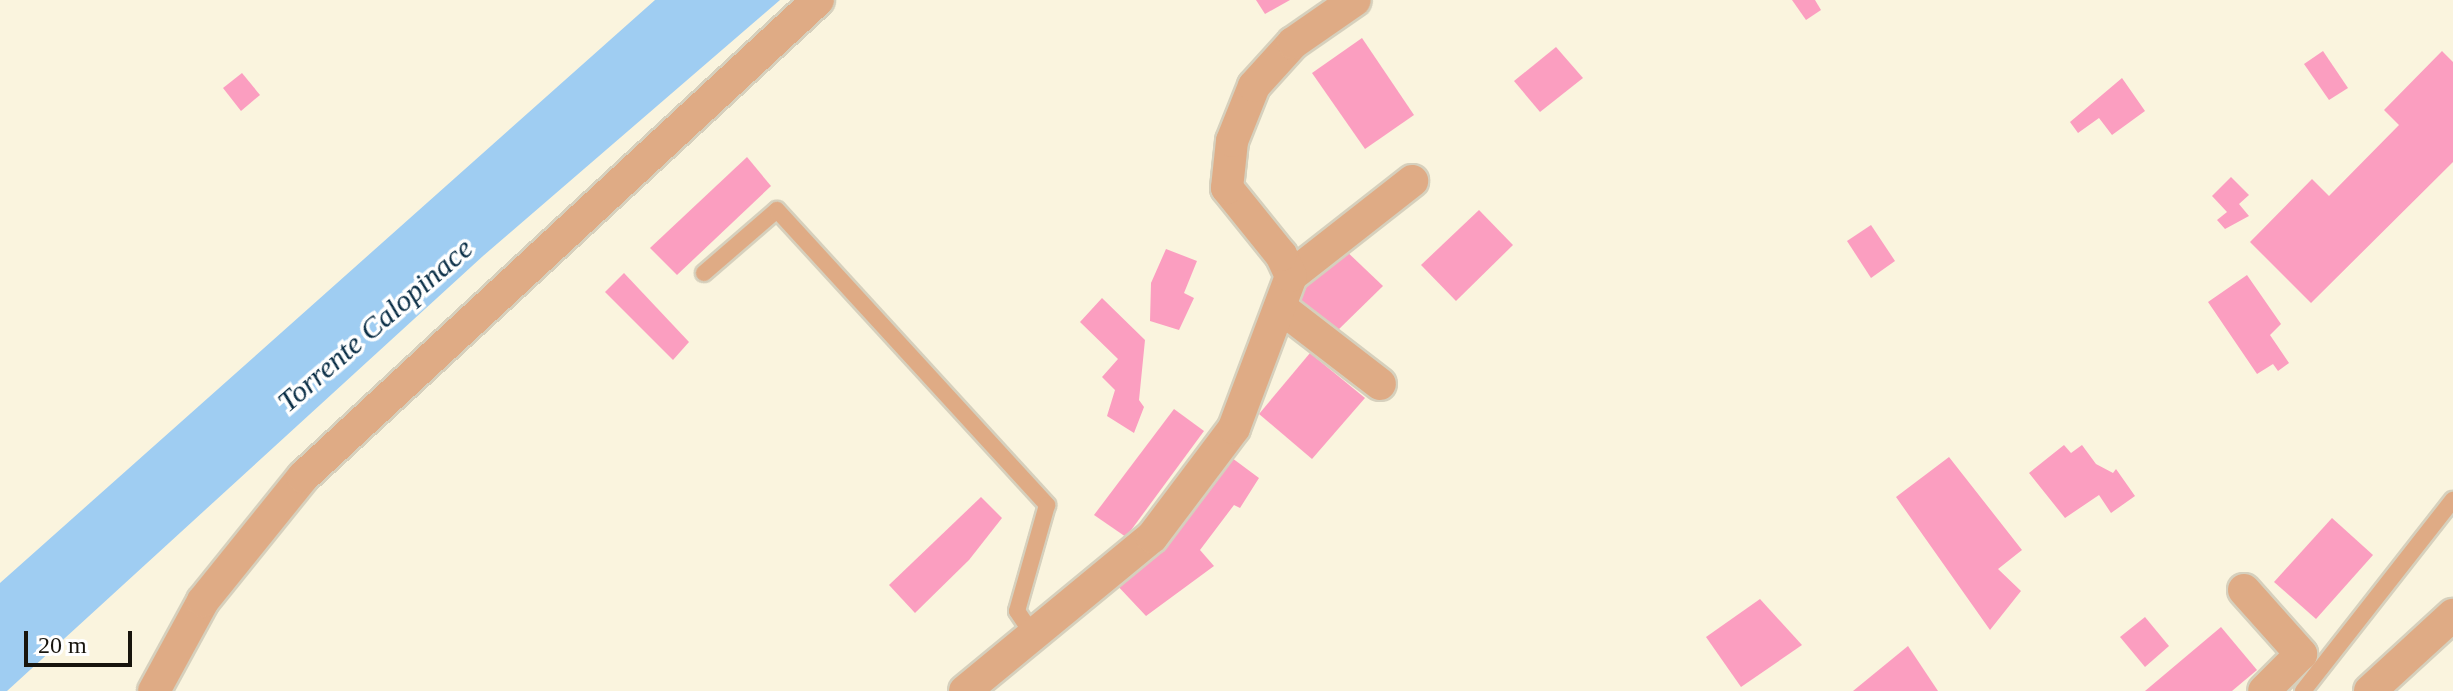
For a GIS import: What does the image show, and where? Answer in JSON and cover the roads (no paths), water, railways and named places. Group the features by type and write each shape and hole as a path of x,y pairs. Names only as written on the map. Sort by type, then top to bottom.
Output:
{"street":[{"path":"154,691 203,601 303,477 818,0"},
{"path":"1291,276 1281,255 1227,188 1232,141 1254,86 1293,43 1355,0"},
{"path":"965,691 1162,525 1234,428 1291,276 1412,181"},
{"path":"1280,307 1380,384"},
{"path":"2244,590 2301,654 2264,691"},
{"path":"2370,691 2453,615"}],"lane":[{"path":"704,273 777,210 1047,505 1017,611 1033,635"},
{"path":"2303,691 2453,500"}],"water":[{"name":"Torrente Calopinace","path":"655,0 780,0 483,256 7,691 0,691 0,583"}]}
